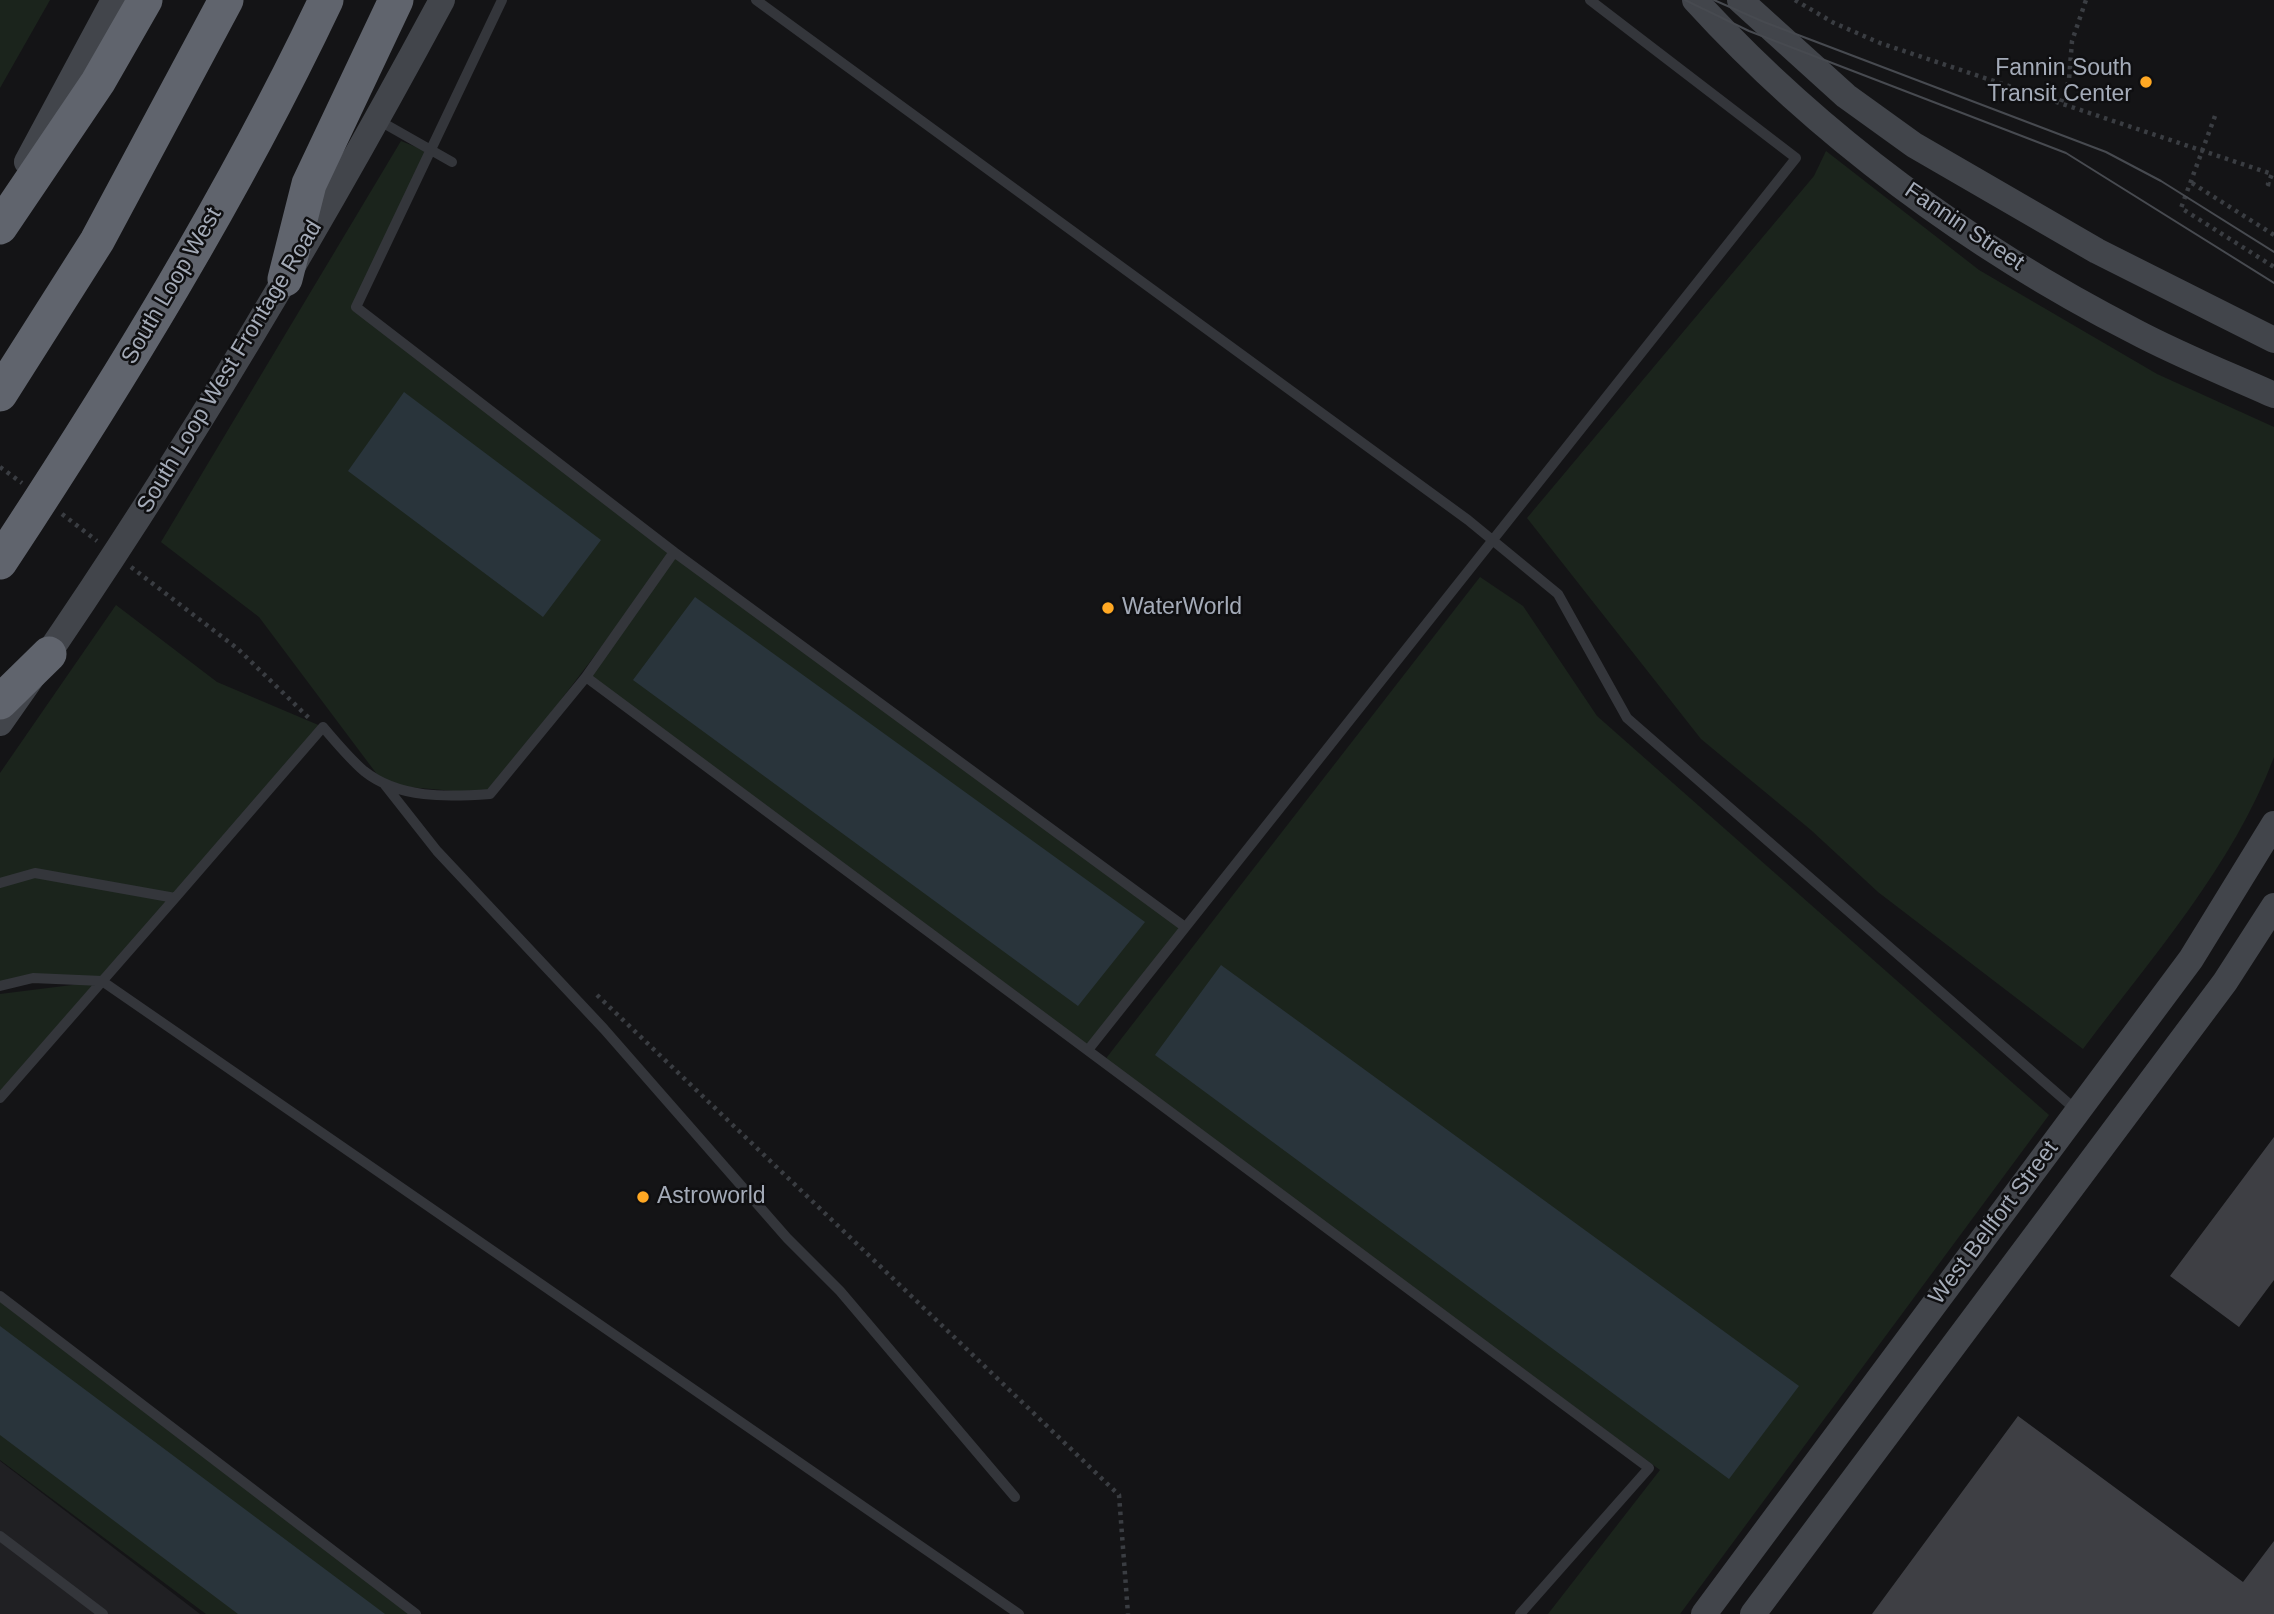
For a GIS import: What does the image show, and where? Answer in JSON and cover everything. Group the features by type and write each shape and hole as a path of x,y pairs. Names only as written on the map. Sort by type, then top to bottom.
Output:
{"highway":[{"path":"0,227 98,82 145,0"},
{"path":"0,394 97,241 226,0"},
{"name":"South Loop West","path":"0,562 117,382 275,107 326,0"},
{"path":"285,279 309,184 396,0"},
{"path":"0,702 49,654"}],"main road":[{"path":"0,213 114,0"},
{"name":"South Loop West Frontage Road","path":"0,723 49,654 200,423 377,120 442,0"},
{"name":"Fannin Street","path":"1695,0 1735,44 1811,110 1909,191 1973,236 2136,332 2274,395"},
{"name":"Fannin Street","path":"1740,0 1846,96 1914,145 2097,251 2274,340"},
{"name":"West Bellfort Street","path":"1704,1614 2191,959 2274,824"},
{"name":"West Bellfort Street","path":"1752,1614 2217,993 2274,906"}],"lane":[{"path":"502,0 356,307 674,552 1185,927"},
{"path":"756,0 1491,539 1558,594 1627,718 2078,1111"},
{"path":"1088,1050 1491,539 1796,159 1590,0"},
{"path":"377,120 431,153 452,162"},
{"path":"385,785 439,797 489,794 586,677 674,552"},
{"path":"586,677 1649,1468 1520,1614"},
{"path":"0,1098 321,729 364,770 385,785 437,851 604,1029 787,1238 840,1291 1015,1497"},
{"path":"0,883 35,873 175,898"},
{"path":"0,986 33,978 102,981 1019,1614"},
{"path":"0,1296 416,1614"},
{"path":"0,1536 103,1614"}],"path":[{"path":"1795,0 1834,23 1880,43 2272,174 2269,184 2274,186"},
{"path":"2061,102 2069,79 2072,41 2086,0"},
{"path":"2215,116 2181,208 2274,267"},
{"path":"2192,183 2274,235"},
{"path":"238,649 321,729"},
{"path":"593,991 1119,1495 1128,1614"}],"shaded area":[{"path":"0,0 50,0 0,88"},
{"path":"401,141 431,153 357,306 674,552 1185,927 1088,1050 586,677 657,574 489,794 385,785 259,617 161,542"},
{"path":"1826,151 1979,270 2157,374 2274,427 2274,757 2237,836 2214,873 2083,1049 1878,892 1811,830 1701,739 1527,518 1814,176"},
{"path":"404,392 601,540 543,617 348,471"},
{"path":"1480,577 1523,606 1597,716 2049,1115 1680,1614 1548,1614 1660,1470 1104,1061"},
{"path":"695,597 1145,922 1078,1006 633,680"},
{"path":"116,605 217,682 323,727 0,1098 0,994 96,982 33,978 0,986 0,773"},
{"path":"1221,965 1799,1386 1729,1479 1155,1055"},
{"path":"0,1296 416,1614 206,1614 0,1460"},
{"path":"0,1326 385,1614 238,1614 0,1435"},
{"path":"0,1461 200,1614 0,1614"}],"building":[{"path":"2274,1137 2274,1280 2239,1327 2170,1276"},
{"path":"2018,1416 2243,1582 2274,1541 2274,1614 1872,1614"}],"tram line":[{"path":"1685,0 1749,31 2066,153 2274,283"},
{"path":"1714,0 1764,22 2106,152 2161,181 2274,252"}],"place":[{"name":"Fannin South Transit Center","path":"2146,82"},
{"name":"WaterWorld","path":"1108,608"},
{"name":"Astroworld","path":"643,1197"}]}
